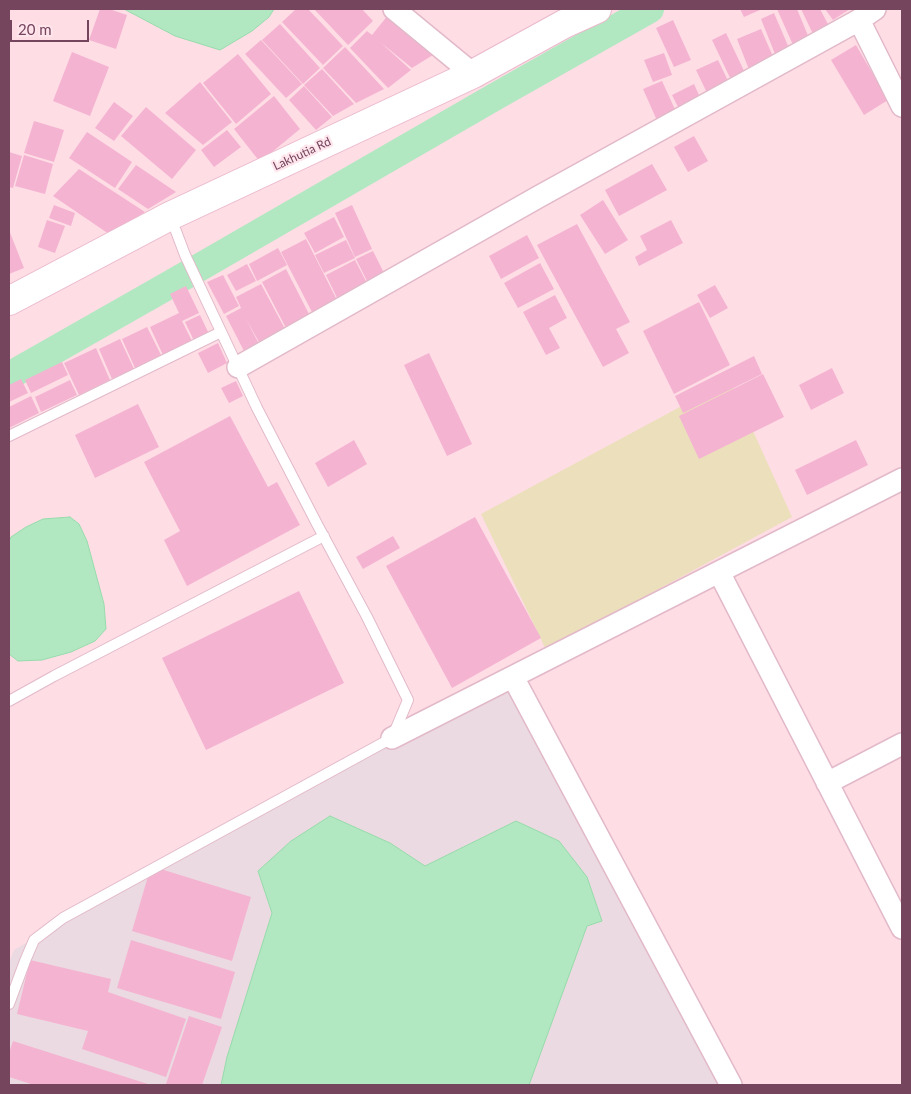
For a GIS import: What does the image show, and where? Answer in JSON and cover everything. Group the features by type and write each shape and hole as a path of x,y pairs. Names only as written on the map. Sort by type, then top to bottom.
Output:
{"street":[{"path":"394,9 472,74"},
{"name":"Lakhutia Rd","path":"9,301 170,216 472,74 564,24 597,9"},
{"path":"238,367 867,14 902,106"},
{"path":"392,738 902,479"},
{"path":"719,572 902,928"},
{"path":"514,677 731,1085"},
{"path":"827,783 902,744"}],"lane":[{"path":"9,1004 24,961 34,940 63,918 392,738 408,700 367,617 257,408 185,255 170,216"},
{"path":"9,436 221,332"},
{"path":"9,701 324,536"}],"shaded area":[{"path":"124,9 274,9 269,17 252,31 220,50 175,36"},
{"path":"730,380 792,517 546,650 481,514"},
{"path":"70,517 79,524 87,541 104,604 106,629 95,641 71,652 42,660 18,661 9,654 9,541 11,537 26,527 43,519"},
{"path":"516,663 736,1085 9,1085 9,962 14,950"},
{"path":"330,816 390,843 425,866 516,821 559,841 587,877 602,921 587,926 529,1085 221,1085 227,1057 272,913 258,871 291,841"}],"building":[{"path":"100,9 109,9 127,15 116,49 89,40"},
{"path":"296,9 308,9 343,46 323,65 282,22"},
{"path":"314,9 362,9 373,21 348,45"},
{"path":"393,9 441,50 412,68 380,42 411,70 388,88 350,48 367,31 372,35"},
{"path":"740,9 762,9 744,17"},
{"path":"777,9 797,9 809,38 793,45"},
{"path":"801,9 820,9 829,26 813,34"},
{"path":"825,9 850,9 833,20"},
{"path":"774,13 789,48 775,54 761,19"},
{"path":"673,20 691,60 674,67 656,28"},
{"path":"280,24 320,68 303,84 262,40"},
{"path":"761,29 775,61 750,72 737,39"},
{"path":"726,33 746,75 732,82 712,40"},
{"path":"261,40 302,84 286,98 245,54"},
{"path":"856,45 888,100 864,115 831,60"},
{"path":"345,47 384,89 356,103 323,68"},
{"path":"72,52 109,67 90,116 53,101"},
{"path":"664,53 672,75 653,82 644,60"},
{"path":"238,54 271,94 236,124 203,83"},
{"path":"718,60 730,85 708,95 696,70"},
{"path":"322,69 354,104 333,116 304,85"},
{"path":"662,81 678,116 659,125 643,89"},
{"path":"200,82 232,122 203,145 165,113"},
{"path":"694,84 703,104 682,115 672,95"},
{"path":"304,86 332,117 316,130 289,100"},
{"path":"274,96 300,129 260,162 234,129"},
{"path":"114,102 133,116 114,141 95,128"},
{"path":"146,107 196,150 172,179 121,136"},
{"path":"34,121 64,130 54,162 24,153"},
{"path":"227,130 241,147 214,167 201,150"},
{"path":"87,132 132,162 115,188 69,158"},
{"path":"694,136 708,161 688,172 674,147"},
{"path":"9,152 22,156 13,188 9,187"},
{"path":"24,155 53,164 45,194 15,186"},
{"path":"652,164 667,190 619,216 605,190"},
{"path":"136,165 176,192 148,209 118,189"},
{"path":"79,169 145,212 109,234 53,196"},
{"path":"603,200 628,240 605,254 580,215"},
{"path":"54,205 75,213 71,226 49,218"},
{"path":"352,205 372,249 355,257 335,213"},
{"path":"334,217 344,237 315,253 304,233"},
{"path":"47,220 65,226 55,253 38,247"},
{"path":"671,220 683,243 639,266 635,257 647,250 640,236"},
{"path":"577,224 630,322 616,329 629,353 603,367 537,245"},
{"path":"9,230 24,268 9,274"},
{"path":"527,235 539,258 501,279 489,256"},
{"path":"306,239 338,302 313,314 281,252"},
{"path":"346,240 355,258 324,273 315,255"},
{"path":"278,248 287,265 257,281 249,264"},
{"path":"373,251 386,277 369,285 356,259"},
{"path":"355,260 368,285 338,300 326,275"},
{"path":"540,263 554,289 518,308 504,283"},
{"path":"247,264 256,281 236,291 227,275"},
{"path":"286,269 310,316 286,328 262,282"},
{"path":"223,275 239,306 224,314 207,282"},
{"path":"261,284 285,329 259,342 246,319 259,344 244,351 226,316 241,308 236,297"},
{"path":"715,285 728,308 710,318 697,295"},
{"path":"186,286 199,313 182,321 192,341 163,355 150,327 179,313 170,294"},
{"path":"555,295 567,318 549,328 560,348 546,355 523,312"},
{"path":"699,302 730,365 674,394 643,331"},
{"path":"200,315 209,334 194,341 185,322"},
{"path":"147,327 161,355 135,368 122,339"},
{"path":"120,339 134,369 112,379 99,349"},
{"path":"218,343 227,363 208,373 198,353"},
{"path":"96,348 110,380 79,395 64,363"},
{"path":"429,353 472,444 447,456 404,365"},
{"path":"754,356 762,374 683,413 675,396"},
{"path":"62,362 68,375 31,393 25,380"},
{"path":"832,368 844,393 811,410 799,385"},
{"path":"763,374 784,417 699,459 679,416"},
{"path":"21,379 28,393 9,402 9,385"},
{"path":"70,380 77,395 41,412 35,397"},
{"path":"236,381 243,396 229,403 221,388"},
{"path":"31,396 39,413 9,428 9,407"},
{"path":"138,404 159,447 95,478 75,435"},
{"path":"230,416 268,487 277,482 300,525 187,586 164,540 180,531 144,462"},
{"path":"354,440 367,464 328,487 315,463"},
{"path":"856,440 868,465 807,495 795,470"},
{"path":"475,517 541,638 452,688 386,566"},
{"path":"393,536 400,548 363,569 356,557"},
{"path":"299,591 344,683 206,750 162,658"},
{"path":"151,866 251,897 232,961 132,931"},
{"path":"131,940 235,972 221,1019 117,988"},
{"path":"30,960 111,979 108,992 186,1019 166,1077 82,1049 88,1031 17,1014"},
{"path":"189,1016 222,1027 202,1085 169,1085 166,1084"},
{"path":"13,1041 151,1085 34,1085 9,1077 9,1053"}],"waterway":[{"path":"9,376 650,9"}]}
